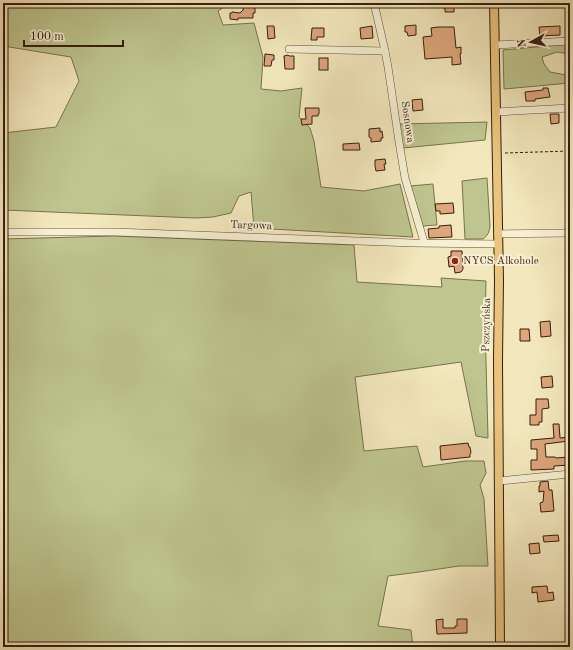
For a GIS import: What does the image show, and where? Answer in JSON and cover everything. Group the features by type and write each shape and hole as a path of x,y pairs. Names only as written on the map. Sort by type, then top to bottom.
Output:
{"main road":[{"name":"Pszczyńska","path":"494,3 499,314 500,647"}],"street":[{"name":"Sosnowa","path":"374,3 385,50 405,178 424,242"},
{"path":"495,44 570,41"},
{"path":"288,49 385,50"},
{"path":"496,112 570,108"},
{"name":"Targowa","path":"3,232 115,232 498,244"},
{"path":"498,234 570,233"},
{"path":"499,481 570,474"}],"path":[{"path":"496,153 570,151"}],"green space":[{"path":"3,3 230,3 218,11 223,25 254,23 263,57 261,89 281,91 302,88 299,117 310,128 314,141 321,187 364,191 400,184 413,237 254,228 251,192 239,196 231,213 213,217 196,218 4,210 3,216 3,133 56,127 79,81 71,57 3,46"},
{"path":"570,44 570,54 557,52 542,57 544,64 550,72 570,75 570,83 504,89 503,50"},
{"path":"487,122 485,140 403,148 399,124"},
{"path":"487,178 490,226 489,232 483,239 465,239 462,181"},
{"path":"433,184 437,225 423,226 410,186"},
{"path":"114,236 354,245 357,282 442,287 441,278 486,281 485,323 488,438 476,436 461,362 355,377 364,451 417,446 423,467 465,461 484,461 486,473 480,485 484,499 488,566 459,566 388,576 378,626 411,630 413,647 3,647 3,239"}],"building":[{"path":"454,3 454,12 445,12 443,4"},
{"path":"244,4 255,4 255,13 253,13 253,18 238,18 238,20 230,19 230,13 240,13 243,10"},
{"path":"416,25 416,35 408,36 407,32 405,32 405,26"},
{"path":"267,26 274,26 275,38 268,39"},
{"path":"372,26 373,38 361,39 360,28"},
{"path":"560,26 560,35 540,36 539,27"},
{"path":"454,27 456,48 461,47 461,64 452,65 452,57 425,59 423,37 432,36 431,28"},
{"path":"312,28 324,28 324,37 317,37 317,40 311,40"},
{"path":"265,54 274,55 274,60 272,60 271,66 264,66"},
{"path":"284,56 294,56 294,69 285,69"},
{"path":"319,58 328,58 328,70 319,70"},
{"path":"543,88 548,88 550,97 535,99 535,101 526,101 525,92 543,90"},
{"path":"422,99 423,110 413,111 412,100"},
{"path":"305,108 319,108 318,116 312,116 312,124 302,125 301,119 306,119"},
{"path":"550,114 559,114 559,123 551,124"},
{"path":"380,128 383,138 381,138 381,141 371,142 371,138 369,137 369,129"},
{"path":"359,143 360,150 343,150 343,144"},
{"path":"385,159 385,170 376,171 375,160"},
{"path":"453,203 454,213 440,214 440,211 436,211 435,204"},
{"path":"451,225 452,237 429,238 428,229"},
{"name":"NYCS Alkohole","path":"451,251 462,251 463,269 461,272 455,273 454,266 449,267 448,257 451,256"},
{"path":"550,321 551,336 541,337 540,322"},
{"path":"520,329 529,329 530,341 520,341"},
{"path":"552,376 553,387 542,388 541,377"},
{"path":"536,399 548,399 549,408 542,409 542,422 539,422 539,425 530,425 530,415 536,415"},
{"path":"553,424 559,424 560,438 569,437 569,441 545,444 546,457 570,457 570,465 554,466 554,469 531,470 531,460 537,460 537,449 531,449 531,440 554,438"},
{"path":"468,443 471,453 470,457 441,460 440,446"},
{"path":"548,481 549,490 552,490 554,511 541,512 540,503 543,502 544,491 539,492 539,486 540,482"},
{"path":"558,535 559,541 544,542 543,536"},
{"path":"539,543 540,553 530,554 529,544"},
{"path":"547,586 548,593 553,592 554,600 538,602 537,592 532,593 532,587"},
{"path":"443,619 443,628 455,628 455,626 457,626 457,619 467,619 467,633 437,634 436,620"}],"place":[{"name":"NYCS Alkohole","path":"455,261"}]}
